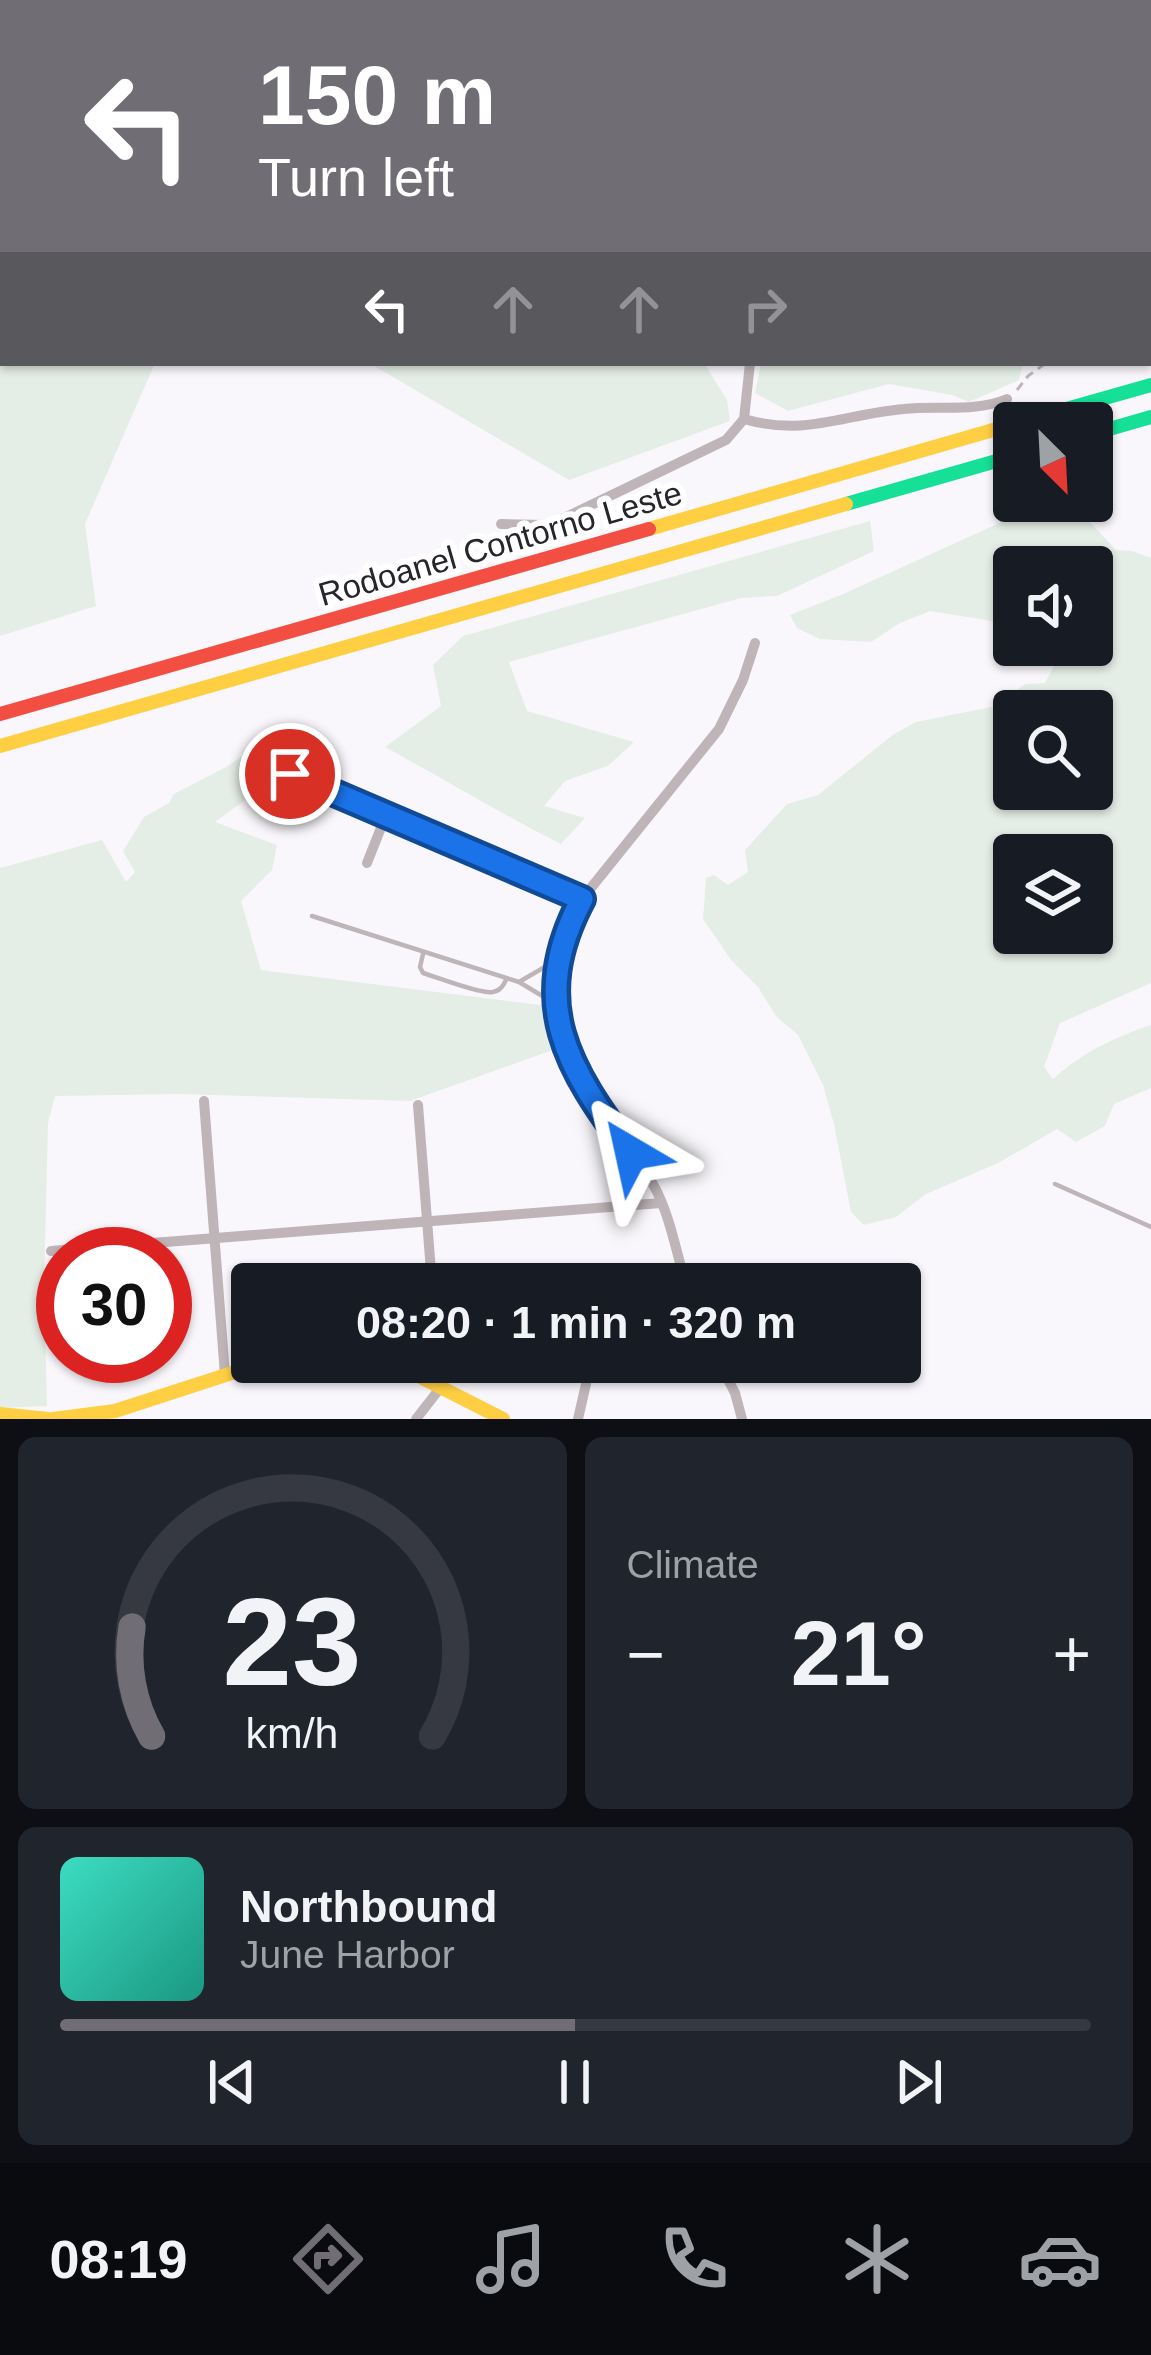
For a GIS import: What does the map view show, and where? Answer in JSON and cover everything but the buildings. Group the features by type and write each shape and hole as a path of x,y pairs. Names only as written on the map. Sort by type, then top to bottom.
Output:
{"main road":[{"name":"Rodoanel Contorno Leste","path":"1091,402 1151,385"},
{"path":"1113,428 1151,417"},
{"name":"Rodoanel Contorno Leste","path":"0,714 993,430"},
{"name":"Rodoanel Contorno Leste","path":"0,746 993,462"},
{"path":"10,1417 94,1416 231,1373"},
{"path":"431,1383 503,1419"}],"street":[{"path":"501,524 545,525 713,448 744,419 750,366"},
{"path":"744,419 800,427 894,410 974,409 1006,398"},
{"path":"680,1263 662,1203 649,1178 580,1078 559,1028 555,978 566,932 582,899 718,729 755,643"},
{"path":"290,774 582,899"},
{"path":"367,863 386,815"},
{"path":"204,1101 225,1375"},
{"path":"418,1105 431,1263"},
{"path":"192,1240 662,1203"},
{"path":"416,1419 441,1383"},
{"path":"578,1419 586,1383"},
{"path":"730,1383 742,1419"},
{"path":"128,1419 137,1404"}],"lane":[{"path":"312,916 519,982 556,1004"},
{"path":"424,951 423,973 493,992 507,978"},
{"path":"519,982 560,958"},
{"path":"1055,1184 1151,1227"}],"path":[{"path":"1006,398 1043,366"}],"shaded area":[{"path":"0,366 154,366 85,524 96,606 0,636"},
{"path":"374,366 706,366 727,400 730,421 569,480"},
{"path":"760,366 1022,366 1019,380 969,402 889,384 788,411 755,393"},
{"path":"870,521 874,551 777,596 741,598 509,662 527,711 634,742 608,766 565,781 544,806 585,818 561,844 385,747 441,706 433,665 463,636"},
{"path":"1001,522 1090,522 1111,546 993,546 993,621 930,611 871,642 820,639 797,628 790,615"},
{"path":"1113,548 1151,558 1151,983 1060,1023 1044,1067 1053,1079 1099,1047 1151,1025 1151,1088 1114,1104 1105,1126 1076,1142 1057,1129 998,1163 926,1194 896,1217 864,1225 851,1212 823,1085 798,1035 776,1016 703,919 706,878 714,875 728,885 748,872 745,850 787,804 818,795 894,734 916,722 993,707 993,810 1113,810 1113,690 1017,690 1025,684 1045,683 1053,668 1113,666"},
{"path":"279,732 326,741 215,822 277,845 272,870 241,901 261,970 549,1006 553,1050 410,1101 178,1094 55,1096 48,1123 45,1227 36,1227 36,1383 46,1383 47,1406 0,1408 0,868 102,840 126,882 135,872 123,851 144,817 169,803 174,794"}],"traffic: fast":[{"path":"1091,402 1151,385"},
{"path":"1113,428 1151,417"},
{"path":"846,504 993,462"}],"traffic: slow":[{"path":"649,529 993,430"},
{"path":"0,746 846,504"},
{"path":"53,1419 115,1411 231,1373"},
{"path":"432,1383 503,1419"},
{"path":"0,1414 48,1419"}],"traffic: jam":[{"path":"0,714 649,529"}],"route":[{"path":"290,774 582,899 566,932 555,978 559,1028 580,1078 631,1153"}]}
